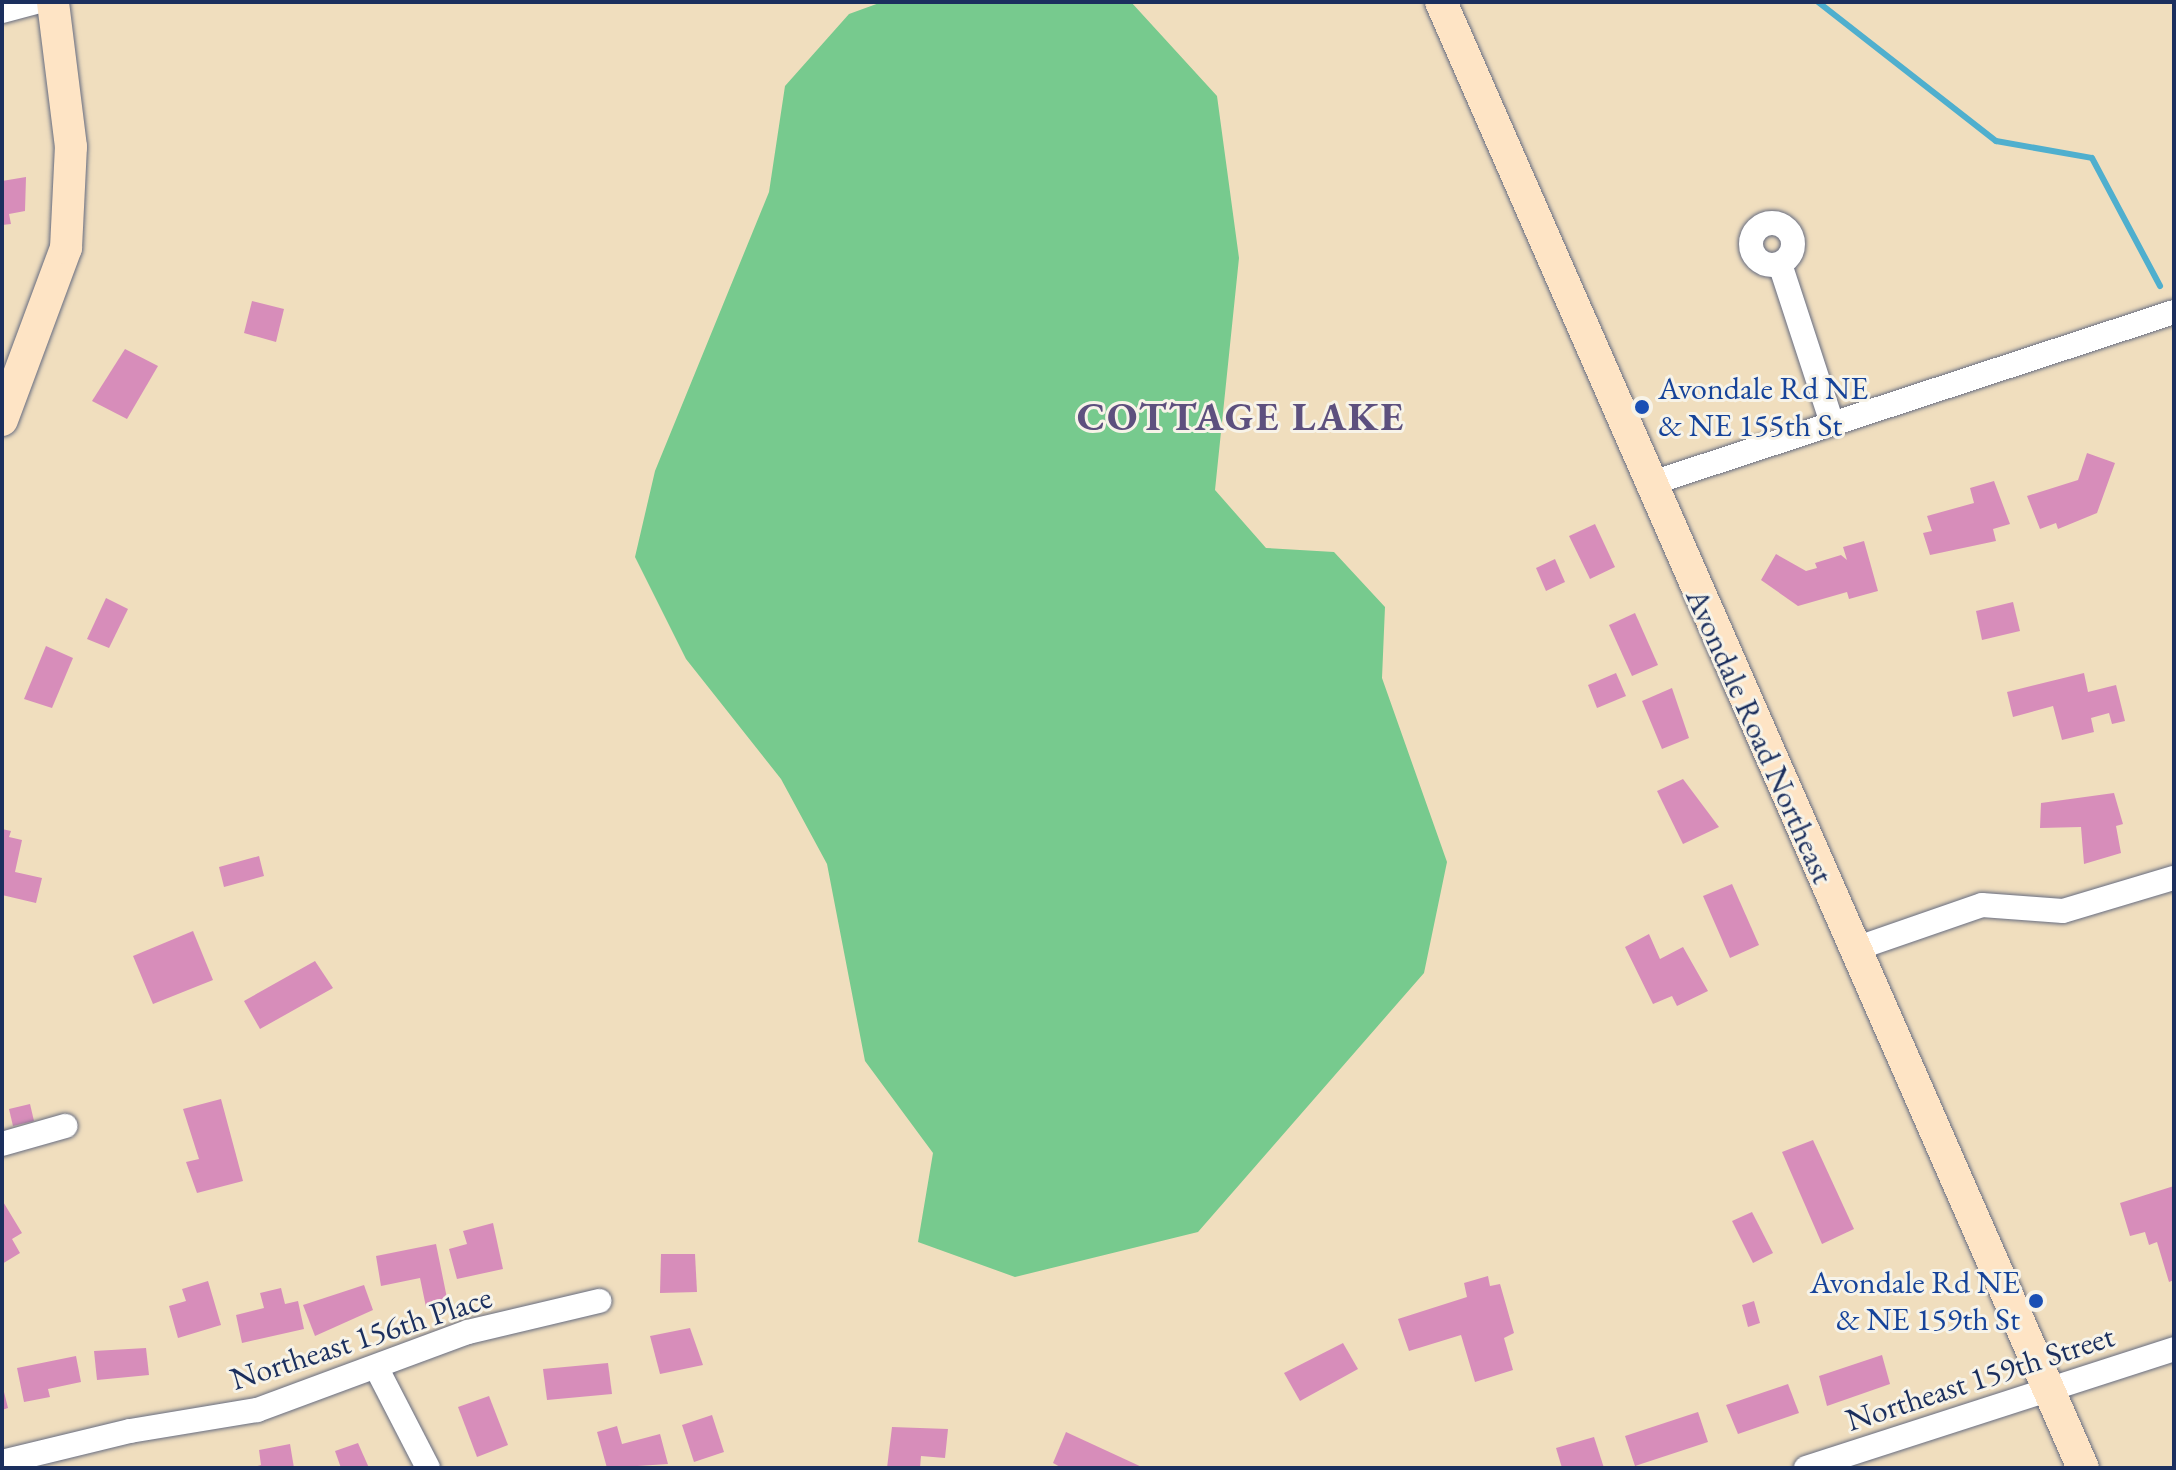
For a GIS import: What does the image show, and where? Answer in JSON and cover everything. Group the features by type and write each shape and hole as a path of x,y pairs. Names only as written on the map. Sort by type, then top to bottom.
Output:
{"main road":[{"path":"2,420 66,248 71,147 53,2"},
{"name":"Avondale Road Northeast","path":"1428,2 1446,16 2046,1390 2083,1468"}],"street":[{"path":"2,11 35,2"},
{"path":"1780,264 1831,420"},
{"path":"1649,484 1831,420 2174,312"},
{"path":"1855,949 1982,905 2063,911 2174,878"},
{"path":"2,1144 65,1126"},
{"name":"Northeast 156th Place","path":"2,1462 130,1431 257,1410 377,1369 468,1332 599,1301"},
{"name":"Northeast 159th Street","path":"1806,1468 2174,1349"},
{"path":"377,1369 428,1468"}],"green space":[{"path":"882,2 1131,2 1217,96 1239,258 1215,490 1266,548 1334,552 1385,607 1382,678 1447,862 1424,973 1198,1232 1015,1277 918,1242 933,1153 865,1061 827,864 781,779 686,659 635,557 655,471 769,192 785,86 849,14"}],"building":[{"path":"26,177 25,211 9,214 11,224 2,225 2,181"},
{"path":"252,301 284,309 276,342 244,333"},
{"path":"125,349 158,366 127,419 92,401"},
{"path":"2087,453 2115,463 2097,513 2058,529 2056,523 2040,529 2027,496 2078,480"},
{"path":"1994,481 2010,524 1993,529 1996,541 1930,555 1923,533 1932,531 1927,516 1974,503 1970,488"},
{"path":"1595,524 1615,567 1590,579 1569,536"},
{"path":"1864,541 1878,591 1849,599 1847,592 1798,606 1761,580 1776,554 1806,571 1817,568 1815,563 1841,555 1847,560 1843,547"},
{"path":"1555,559 1565,582 1546,591 1536,568"},
{"path":"106,598 128,609 109,648 87,639"},
{"path":"2013,602 2020,631 1982,640 1976,611"},
{"path":"1635,613 1658,665 1632,676 1609,625"},
{"path":"46,646 73,658 52,708 24,699"},
{"path":"1616,673 1626,696 1597,708 1588,685"},
{"path":"2084,673 2088,692 2116,685 2125,721 2112,724 2109,713 2091,718 2094,732 2062,740 2053,706 2013,717 2007,692"},
{"path":"1672,688 1689,738 1662,749 1642,701"},
{"path":"1683,779 1719,827 1683,844 1657,791"},
{"path":"2114,793 2123,824 2116,826 2121,853 2084,864 2081,827 2040,828 2041,803"},
{"path":"2,829 11,831 9,837 22,840 15,872 42,878 36,903 2,895"},
{"path":"259,856 264,876 224,887 219,867"},
{"path":"1732,884 1759,945 1730,958 1703,896"},
{"path":"193,931 213,980 153,1004 133,956"},
{"path":"1649,934 1660,959 1683,947 1708,991 1677,1006 1672,996 1653,1004 1625,947"},
{"path":"315,961 333,988 260,1029 244,1001"},
{"path":"221,1099 243,1181 197,1193 186,1162 199,1159 183,1109"},
{"path":"30,1104 34,1121 13,1126 9,1109"},
{"path":"1813,1140 1854,1229 1822,1244 1782,1152"},
{"path":"2174,1186 2174,1280 2169,1282 2157,1242 2149,1245 2145,1232 2130,1236 2120,1203"},
{"path":"2,1200 22,1233 12,1239 20,1253 2,1264"},
{"path":"1752,1212 1773,1253 1753,1263 1732,1221"},
{"path":"493,1223 503,1269 457,1279 449,1249 467,1244 463,1231"},
{"path":"436,1244 448,1303 426,1307 420,1278 381,1286 376,1256"},
{"path":"661,1254 695,1254 697,1292 660,1293"},
{"path":"1488,1276 1490,1286 1500,1284 1514,1333 1504,1338 1513,1370 1475,1382 1461,1335 1409,1351 1398,1319 1467,1297 1464,1283"},
{"path":"208,1281 221,1325 178,1338 169,1306 186,1301 182,1289"},
{"path":"364,1285 373,1310 315,1336 303,1305"},
{"path":"281,1288 285,1304 298,1301 304,1329 242,1343 236,1315 264,1308 260,1293"},
{"path":"1754,1301 1760,1323 1748,1327 1742,1305"},
{"path":"690,1328 703,1365 660,1374 650,1336"},
{"path":"1343,1343 1358,1369 1300,1401 1284,1373"},
{"path":"146,1348 149,1375 97,1380 94,1351"},
{"path":"1882,1355 1890,1384 1827,1406 1819,1376"},
{"path":"76,1356 81,1382 48,1389 50,1397 24,1402 17,1368"},
{"path":"608,1363 612,1394 547,1400 543,1369"},
{"path":"1788,1384 1799,1413 1738,1434 1726,1405"},
{"path":"2,1389 8,1408 2,1410"},
{"path":"489,1396 508,1445 477,1457 458,1407"},
{"path":"1698,1412 1708,1442 1635,1466 1625,1436"},
{"path":"712,1415 724,1452 694,1462 682,1425"},
{"path":"617,1426 622,1444 660,1434 668,1464 607,1468 597,1432"},
{"path":"892,1427 948,1429 945,1458 921,1456 920,1468 887,1468"},
{"path":"1066,1432 1144,1468 1062,1468 1053,1463"},
{"path":"1594,1437 1604,1468 1562,1468 1556,1448"},
{"path":"358,1443 369,1468 341,1468 335,1451"},
{"path":"290,1444 294,1468 251,1468 261,1465 259,1450"}],"waterway":[{"path":"1818,2 1996,141 2092,158 2160,286"}],"place":[{"name":"Avondale Rd NE & NE 155th St","path":"1642,407"},
{"name":"Avondale Rd NE & NE 159th St","path":"2036,1301"}],"district":[{"name":"COTTAGE LAKE","path":"1241,416"}]}
